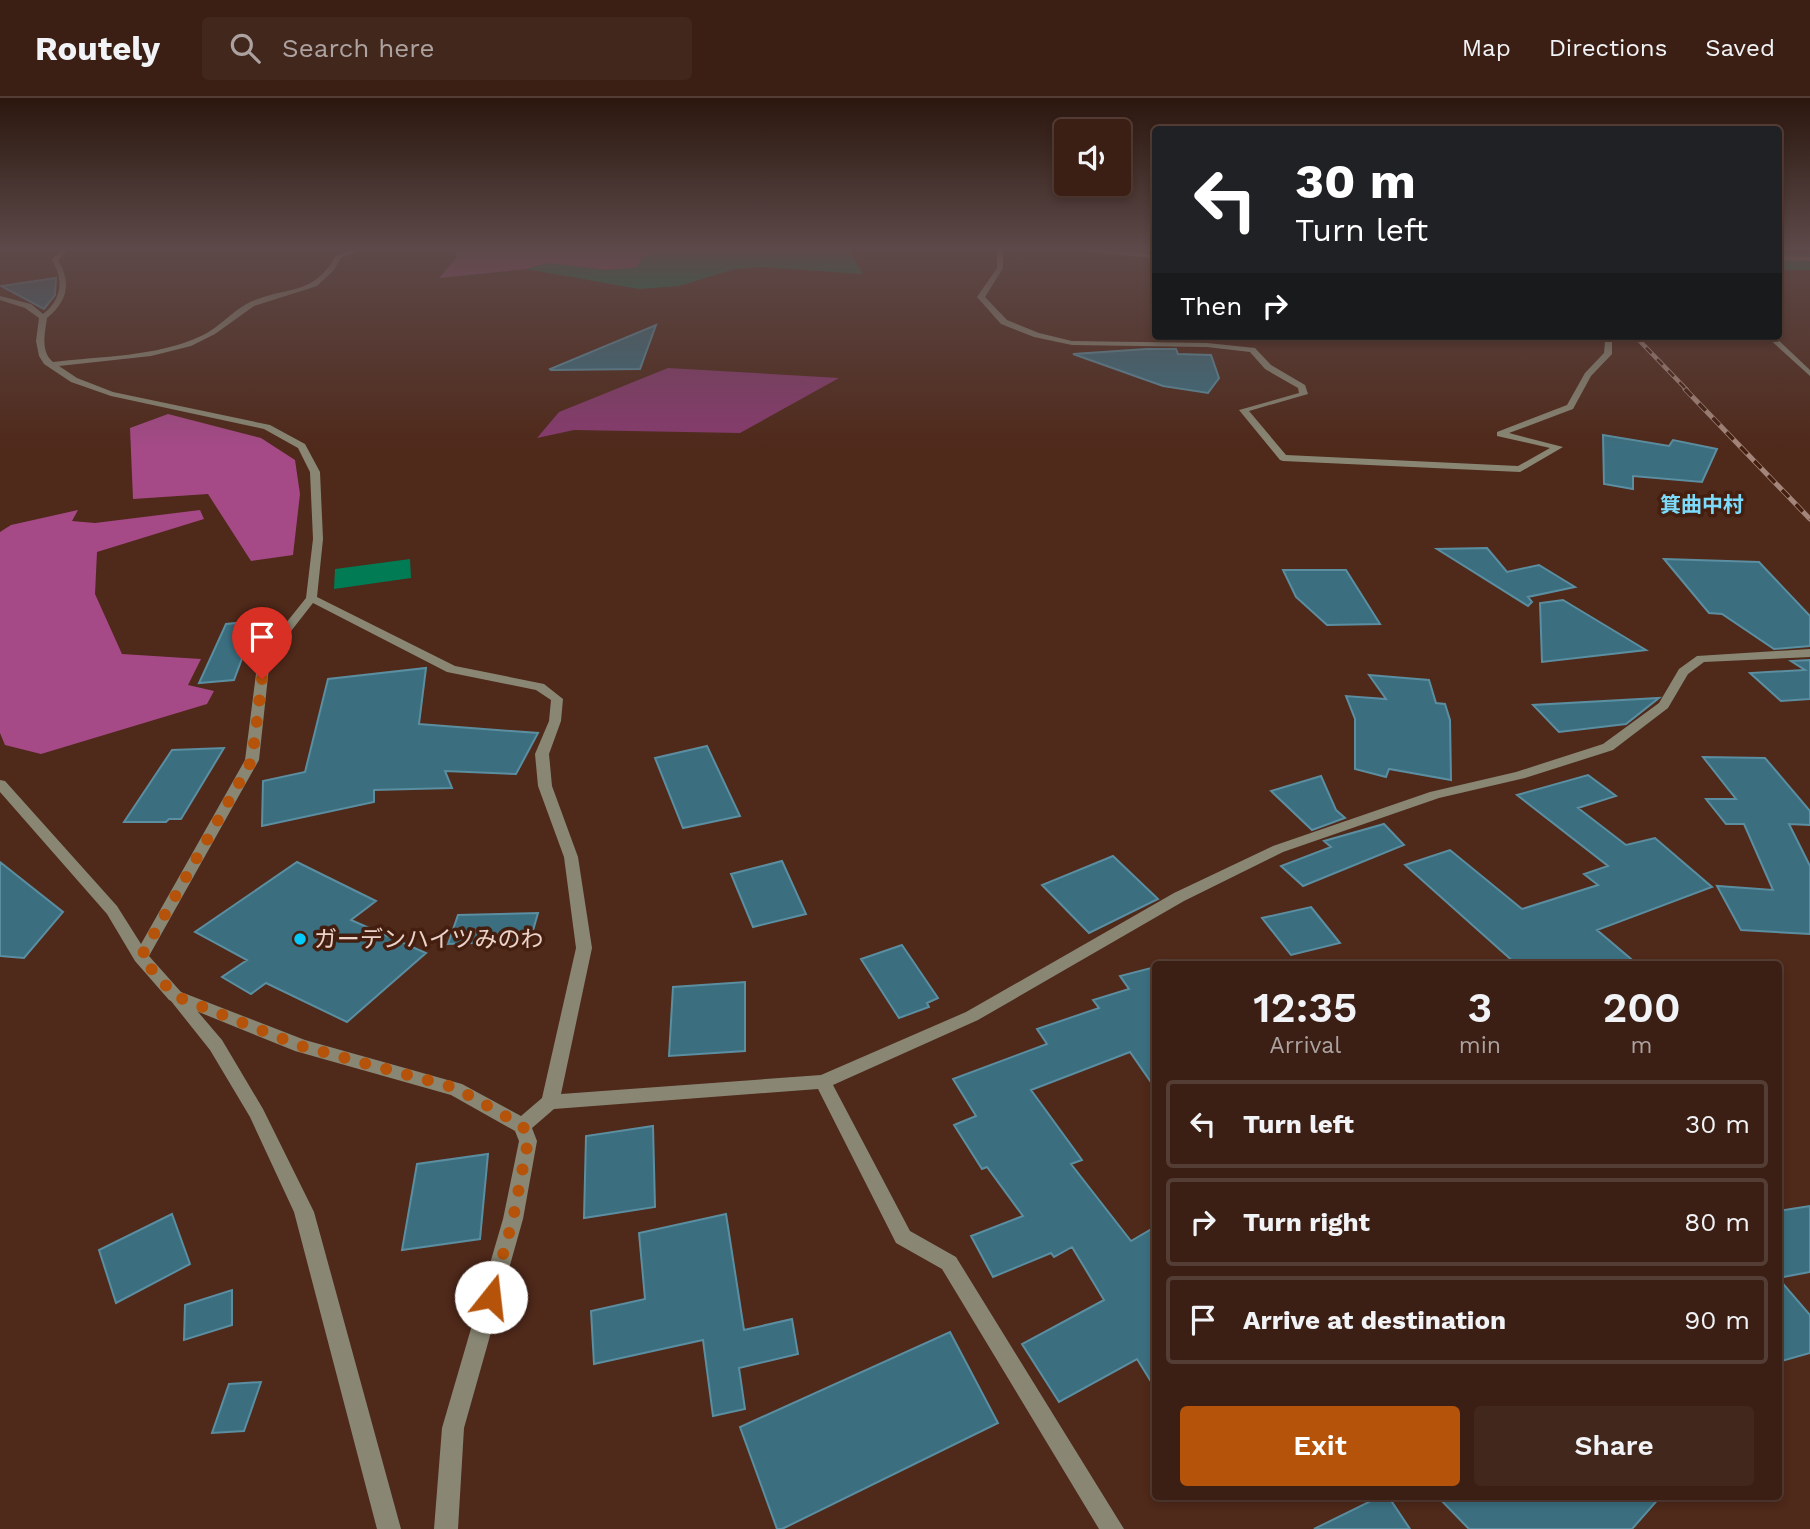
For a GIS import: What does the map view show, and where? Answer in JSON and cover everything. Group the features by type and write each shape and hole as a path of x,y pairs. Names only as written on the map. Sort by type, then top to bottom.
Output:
{"street":[{"path":"43,317 47,315"},
{"path":"52,365 163,349 206,336 235,315"},
{"path":"997,315 1004,322 1037,335 1072,343 1206,340 1252,351 1268,367 1303,387 1304,394 1243,410 1283,458 1520,469 1558,447 1500,434 1570,407 1588,375 1608,354 1607,340"},
{"path":"43,317 41,350 47,362 74,380 111,394 267,427 302,446 315,472 318,539 311,598 264,658 252,760 141,957"},
{"path":"1774,340 1810,374"},
{"path":"311,598 451,669 540,687 557,699 555,721 542,754 545,786 571,857 584,948 550,1102 523,1126"},
{"path":"550,1102 822,1082 972,1016 1179,897 1278,849 1435,795 1520,775 1608,747 1664,705 1683,671 1701,659 1810,653"},
{"path":"0,784 112,910 141,957 216,1045 257,1114 304,1212 389,1529"},
{"path":"175,996 301,1046 456,1088 523,1126 528,1141 513,1219 453,1428 446,1529"},
{"path":"822,1082 903,1237 949,1264 1112,1529"}],"shaded area":[{"path":"668,368 839,378 740,433 574,430 537,438 559,412"},
{"path":"168,414 261,438 295,460 300,494 293,555 251,561 208,494 133,499 130,428"},
{"path":"78,510 72,521 95,523 200,510 204,519 97,552 95,594 122,654 201,659 188,685 214,691 207,704 41,754 5,745 0,733 0,532 11,525"},
{"path":"410,559 411,578 334,589 335,569"}],"building":[{"path":"656,325 640,369 550,369"},
{"path":"1176,349 1178,354 1211,355 1219,378 1208,393 1163,386 1073,354"},
{"path":"1603,435 1669,446 1673,440 1717,449 1702,482 1633,476 1633,489 1604,484"},
{"path":"1487,548 1507,572 1539,565 1575,587 1528,597 1532,602 1528,606 1437,549"},
{"path":"1664,559 1759,562 1810,616 1810,646 1774,649 1722,614 1709,613"},
{"path":"1283,570 1346,570 1380,624 1327,625 1296,597"},
{"path":"1563,600 1646,650 1542,662 1540,603"},
{"path":"256,621 234,680 199,683 226,624"},
{"path":"1810,660 1810,699 1781,701 1750,673 1805,670 1791,661"},
{"path":"426,668 419,724 538,733 516,774 445,771 452,788 374,790 374,802 262,826 263,781 305,772 328,679"},
{"path":"1369,675 1429,680 1436,703 1445,704 1450,720 1451,780 1389,769 1386,777 1355,769 1355,719 1346,696 1386,699"},
{"path":"1659,698 1626,724 1559,732 1533,705"},
{"path":"707,746 740,816 683,828 655,758"},
{"path":"224,748 181,819 169,819 166,822 124,822 172,750"},
{"path":"1703,757 1765,758 1810,811 1810,825 1789,824 1810,866 1810,934 1741,930 1717,886 1773,890 1744,824 1726,824 1706,799 1736,799"},
{"path":"1588,775 1616,796 1578,808 1626,845 1655,838 1712,887 1597,930 1633,961 1513,961 1405,865 1450,850 1522,909 1598,885 1584,874 1608,866 1517,795"},
{"path":"1321,776 1336,810 1345,818 1312,830 1271,791"},
{"path":"1384,824 1404,845 1303,886 1281,866 1331,847 1324,841"},
{"path":"1113,856 1158,899 1089,933 1042,885"},
{"path":"782,861 806,914 753,927 731,874"},
{"path":"0,862 63,912 24,958 0,956"},
{"path":"297,862 376,901 351,920 426,953 347,1022 266,983 251,994 222,977 247,960 195,932"},
{"path":"1311,907 1340,943 1291,955 1262,918"},
{"path":"538,913 530,941 448,944 458,915"},
{"path":"902,945 938,998 927,1003 929,1007 899,1018 861,959"},
{"path":"1152,968 1152,1084 1130,1052 1031,1090 1082,1160 1071,1164 1131,1241 1152,1229 1152,1383 1137,1359 1059,1402 1022,1344 1104,1300 1072,1247 1054,1257 1051,1253 993,1277 971,1236 1023,1216 987,1167 982,1169 954,1125 976,1116 953,1079 1047,1044 1037,1029 1099,1008 1093,1000 1129,989 1120,976"},
{"path":"745,982 745,1051 669,1056 673,987"},
{"path":"653,1126 655,1207 584,1218 586,1136"},
{"path":"488,1154 480,1239 402,1250 417,1164"},
{"path":"1810,1206 1810,1272 1782,1277 1782,1210"},
{"path":"172,1214 190,1264 116,1303 99,1250"},
{"path":"726,1214 744,1330 792,1319 798,1354 739,1368 745,1409 713,1416 703,1340 594,1364 591,1311 645,1299 639,1233"},
{"path":"1782,1283 1810,1315 1810,1353 1782,1361"},
{"path":"232,1290 232,1325 184,1340 185,1305"},
{"path":"950,1332 998,1423 782,1529 777,1529 740,1427"},
{"path":"261,1382 244,1431 212,1433 229,1384"},
{"path":"1373,1500 1391,1500 1410,1529 1314,1529"},
{"path":"1441,1500 1657,1500 1632,1529 1469,1529"}],"railway":[{"path":"1639,340 1687,390"},
{"path":"1685,389 1810,519"}],"place":[{"name":"ガーデンハイツみのわ","path":"300,939"}],"district":[{"name":"箕曲中村","path":"1702,505"}],"route":[{"path":"262,679 252,760 141,957 175,996 301,1046 456,1088 523,1126 528,1141 513,1219 491,1297"}]}
